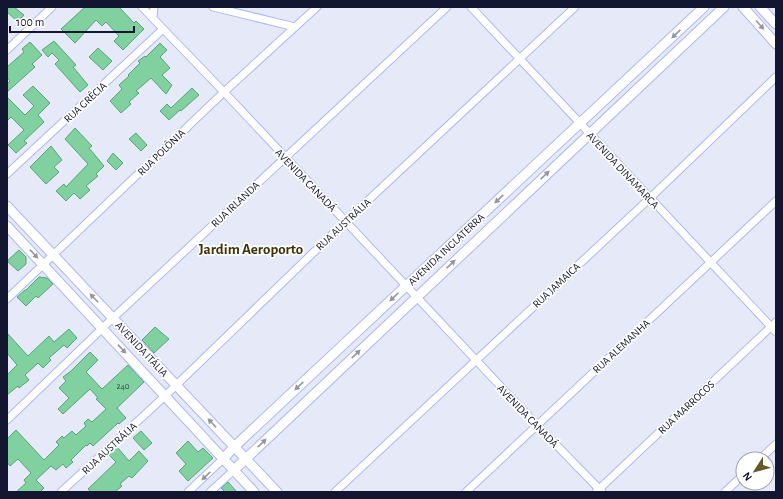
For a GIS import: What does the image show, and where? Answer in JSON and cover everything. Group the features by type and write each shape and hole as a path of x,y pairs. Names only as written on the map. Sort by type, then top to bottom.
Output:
{"street":[{"path":"7,50 52,7"},
{"name":"AVENIDA CANADÁ","path":"142,7 417,296 599,491"},
{"path":"153,17 154,7"},
{"path":"214,7 295,27"},
{"name":"RUA POLÔNIA","path":"7,299 224,92 317,7"},
{"name":"RUA IRLANDA","path":"7,420 102,328 447,7"},
{"name":"AVENIDA DINAMARCA","path":"470,7 709,262 774,327"},
{"name":"RUA AUSTRÁLIA","path":"61,492 165,396 346,221 575,7"},
{"name":"AVENIDA INGLATERRA","path":"188,492 406,285 704,7"},
{"name":"AVENIDA INGLATERRA","path":"210,492 724,7"},
{"path":"743,7 776,44"},
{"path":"760,7 776,24"},
{"name":"RUA GRÉCIA","path":"7,174 163,29"},
{"name":"RUA JAMAICA","path":"335,492 776,77"},
{"name":"RUA ALEMANHA","path":"466,492 709,262 776,201"},
{"name":"AVENIDA ITÁLIA","path":"7,206 278,492"},
{"name":"AVENIDA ITÁLIA","path":"7,226 254,492"},
{"name":"RUA MARROCOS","path":"599,491 774,327"},
{"path":"769,451 776,444"},
{"path":"725,492 735,483"}],"building":[{"path":"7,7 14,7 24,15 18,22 7,12"},
{"path":"85,7 119,7 134,23 136,21 144,29 123,50 114,41 119,36 106,22 102,26 96,20 75,43 61,29"},
{"path":"54,41 76,65 73,67 88,85 80,92 55,64 59,60 52,53 48,57 42,50"},
{"path":"30,42 42,55 32,64 35,67 7,92 7,84 10,81 7,77 7,67 24,52 22,49"},
{"path":"160,43 167,50 160,57 170,68 162,75 172,85 166,94 151,78 136,91 139,93 129,102 131,104 121,113 110,101 122,89 119,85 140,63 138,61 145,56 146,57"},
{"path":"98,48 112,61 103,70 89,57"},
{"path":"33,86 50,103 38,115 44,122 24,141 27,143 16,153 8,145 24,130 11,117 7,121 7,97 25,115 34,106 23,95"},
{"path":"192,88 199,95 169,120 160,111 167,104 171,108"},
{"path":"75,128 92,146 89,148 104,166 96,174 98,176 86,186 90,190 80,199 74,193 66,201 56,191 64,184 66,187 88,164 65,139"},
{"path":"136,133 147,145 141,151 129,139"},
{"path":"51,146 62,160 54,167 59,172 46,184 30,167"},
{"path":"113,153 123,163 116,170 107,161"},
{"path":"19,250 26,257 26,264 18,271 7,261"},
{"path":"39,277 47,278 53,284 38,298 36,296 26,306 17,297"},
{"path":"155,327 169,339 154,353 142,340"},
{"path":"69,329 77,338 67,348 64,345 49,358 51,360 43,368 38,363 25,375 29,380 19,388 18,386 7,395 7,375 17,365 7,353 7,333 28,356 49,336 54,342"},
{"path":"90,352 98,360 86,372 102,389 128,365 144,382 117,408 126,418 119,424 118,423 93,446 90,443 87,446 86,445 71,460 73,462 66,468 63,464 56,470 51,466 36,480 44,488 40,492 16,492 26,483 24,480 31,473 18,459 10,466 7,462 7,439 16,430 44,460 59,445 56,442 62,436 64,438 72,431 76,435 86,426 84,423 88,419 92,422 106,409 96,399 98,398 90,389 63,414 58,409 69,398 59,388 66,381 63,377"},
{"path":"141,431 152,443 144,450 133,438"},
{"path":"188,441 198,452 203,448 213,458 188,481 179,471 186,464 176,453"},
{"path":"117,447 129,461 139,451 148,461 132,478 129,476 120,484 122,486 115,492 91,492 88,489 116,462 109,455"},
{"path":"228,482 237,492 225,492 221,488"}],"district":[{"name":"Jardim Aeroporto","path":"251,249"}]}
